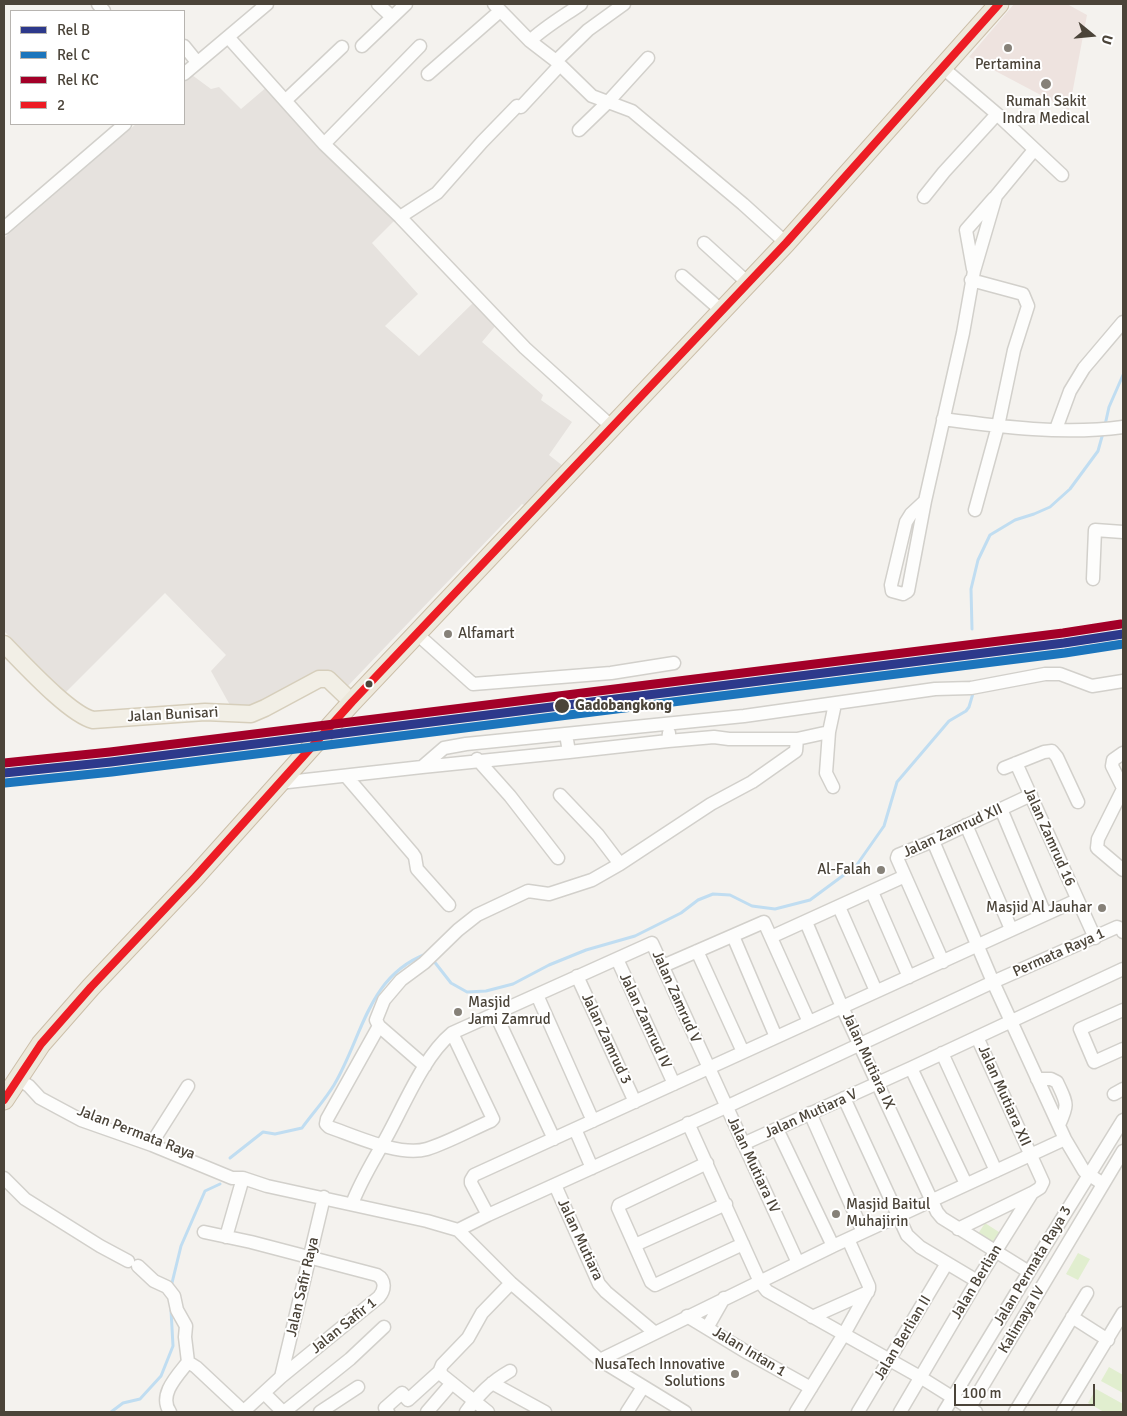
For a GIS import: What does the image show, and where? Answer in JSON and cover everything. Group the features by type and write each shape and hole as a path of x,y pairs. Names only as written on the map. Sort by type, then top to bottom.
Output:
{"highway":[{"path":"4,1100 24,1082 41,1044 76,1005 349,705 786,243 999,4"}],"main road":[{"name":"Jalan Bunisari","path":"4,644 59,697 79,714 93,720 205,712 251,714 319,679 328,679 349,705"}],"street":[{"path":"185,73 267,4"},
{"path":"378,4 392,17"},
{"path":"362,46 406,4"},
{"path":"530,40 545,27 581,4"},
{"path":"400,217 436,193 517,106 521,107 588,30 624,4"},
{"path":"428,74 497,7 530,40 558,63 592,96 632,111 743,204 786,243"},
{"path":"228,37 324,144 400,217 525,348 611,426"},
{"path":"324,144 420,46"},
{"path":"185,47 197,62"},
{"path":"286,100 342,47"},
{"path":"579,130 608,102 648,58"},
{"path":"943,68 997,114 1062,175"},
{"path":"924,197 997,114"},
{"path":"4,228 125,125"},
{"path":"972,276 966,230 1034,150"},
{"path":"925,501 911,514 906,522 891,585 892,591 903,594 908,591 925,501 963,333 972,276 996,196"},
{"path":"704,243 748,283"},
{"path":"682,276 722,311"},
{"path":"972,276 1023,294 1028,306 1014,350 998,426 976,510"},
{"path":"1056,429 1070,391 1084,368 1123,322"},
{"path":"943,419 998,426 1056,429 1104,430 1123,427"},
{"path":"1093,579 1095,530 1123,532"},
{"path":"417,634 474,684 611,673 674,662"},
{"path":"422,767 444,748 466,744 670,724 835,704 935,689 976,687 1045,674 1060,674 1092,686 1123,681"},
{"path":"833,787 826,773 829,732 835,704"},
{"path":"668,741 670,724"},
{"path":"279,783 668,741 714,737 729,739 797,738 829,732"},
{"path":"566,734 569,752"},
{"path":"424,1066 379,1026 376,1020 384,1000 401,980 477,915 528,891 549,894 592,880 620,864 710,804 752,782 796,750 797,738"},
{"path":"466,744 479,762 510,796 558,858"},
{"name":"Jalan Zamrud 16","path":"1078,802 1057,757 1052,751 1044,752 1010,766 1031,795 1095,938"},
{"path":"1123,753 1113,760 1112,766 1123,788 1098,840 1097,848 1123,870"},
{"path":"346,776 413,854 417,869 449,905"},
{"path":"560,795 598,835 620,864"},
{"name":"Jalan Zamrud XII","path":"943,962 905,876 898,855 933,841 1031,795"},
{"path":"1001,810 1045,914"},
{"path":"966,825 1011,930"},
{"path":"933,841 993,982 1065,1139 1080,1168 1104,1184"},
{"path":"771,937 905,876"},
{"path":"872,892 909,977"},
{"path":"488,1215 471,1183 474,1175 1077,900"},
{"path":"839,907 876,991"},
{"path":"662,966 764,922 809,1022"},
{"name":"Jalan Mutiara IX","path":"806,922 842,1007 931,1200 942,1218 1029,1272"},
{"name":"Permata Raya 1","path":"458,1230 993,982 1117,928 1122,928 1123,932"},
{"path":"733,936 776,1037"},
{"name":"Jalan Zamrud V","path":"617,959 652,943 708,1068"},
{"path":"697,950 743,1052"},
{"path":"352,1204 369,1168 424,1066 441,1044 452,1034 495,1013 617,959"},
{"name":"Jalan Zamrud IV","path":"617,959 674,1084"},
{"path":"1011,1021 1123,969"},
{"name":"Jalan Zamrud 3","path":"577,976 635,1102"},
{"path":"537,995 593,1120"},
{"path":"1123,1010 1080,1029 1094,1062 1123,1049"},
{"path":"495,1013 554,1140"},
{"name":"Jalan Mutiara V","path":"743,1144 1011,1021"},
{"path":"379,1026 326,1124 329,1127 382,1146 408,1150 426,1149 493,1119 452,1034"},
{"name":"Jalan Mutiara XII","path":"977,1037 1031,1155"},
{"path":"942,1053 996,1171"},
{"name":"Jalan Mutiara IV","path":"708,1068 798,1263"},
{"path":"912,1068 966,1184"},
{"path":"24,1082 40,1098 81,1120 152,1145 232,1178 243,1178 267,1186 324,1197 458,1230 511,1283 600,1360 685,1412"},
{"name":"Jalan Permata Raya","path":"24,1082 83,1115 155,1138 234,1171 243,1178"},
{"path":"155,1138 188,1086"},
{"path":"844,1098 910,1239 977,1281"},
{"path":"810,1113 863,1232"},
{"name":"Jalan Permata Raya 3","path":"944,1412 1123,1120"},
{"path":"688,1123 760,1282 767,1291 920,1377 971,1411"},
{"path":"776,1128 833,1246"},
{"path":"575,1129 592,1168"},
{"path":"600,1360 654,1332 898,1215 1065,1139"},
{"path":"1103,1152 1120,1156"},
{"name":"Jalan Berlian","path":"900,1412 995,1251 1032,1193 1040,1188 1043,1182 1031,1155"},
{"name":"Kalimaya IV","path":"971,1411 1120,1156"},
{"path":"707,1163 620,1204 618,1208 651,1282 655,1284 743,1244"},
{"path":"1096,1164 1110,1173"},
{"path":"4,1178 25,1199 100,1246 133,1264 170,1292 176,1310 186,1326 185,1337 188,1362 166,1394 165,1404 170,1412"},
{"path":"226,1237 243,1178"},
{"name":"Jalan Mutiara","path":"555,1185 599,1284 654,1332"},
{"path":"958,1229 1032,1193"},
{"name":"Jalan Safir Raya","path":"281,1377 324,1197"},
{"path":"635,1245 726,1204"},
{"path":"204,1232 310,1257"},
{"path":"796,1412 868,1292 869,1286 848,1239"},
{"name":"Jalan Safir 1","path":"281,1377 382,1293 384,1282 377,1275 310,1257"},
{"name":"Jalan Berlian II","path":"858,1412 948,1263"},
{"path":"388,1412 386,1408 402,1393 408,1400 440,1371 442,1365 468,1338 482,1313 511,1283"},
{"path":"812,1317 868,1292"},
{"path":"1016,1412 1086,1293"},
{"path":"707,1328 724,1298"},
{"path":"1064,1412 1123,1313"},
{"name":"Jalan Intan 1","path":"687,1316 811,1388"},
{"path":"1072,1317 1108,1340"},
{"path":"264,1393 283,1412 350,1359 384,1327"},
{"path":"188,1362 196,1367 243,1412 281,1377"},
{"path":"440,1371 442,1375 488,1412"},
{"path":"466,1412 474,1400 492,1383 510,1371"},
{"path":"427,1412 452,1383"},
{"path":"492,1383 546,1412"},
{"path":"627,1412 643,1387"},
{"path":"320,1412 358,1388"}],"shaded area":[{"name":"Rumah Sakit Indra Medical","path":"1014,4 1067,4 1087,15 1069,110 969,57"},
{"path":"192,75 211,89 219,87 241,109 268,86 396,219 372,243 418,294 385,326 419,356 475,301 497,324 482,342 543,395 541,400 572,422 549,455 563,466 526,506 522,504 345,689 330,673 256,708 231,707 211,671 226,655 165,593 65,693 4,631 4,238 135,125 185,125 185,81"}],"green space":[{"path":"985,1223 1002,1234 993,1248 976,1237"},
{"path":"1078,1253 1090,1259 1078,1280 1066,1274"},
{"path":"1109,1367 1123,1375 1123,1393 1101,1381"},
{"path":"1096,1389 1123,1404 1122,1412 1104,1412 1088,1403"}],"waterway":[{"path":"1105,425 1109,407 1123,375"},
{"path":"972,629 971,589 978,560 990,535 1015,520 1050,507 1070,489 1098,451 1103,433"},
{"path":"433,960 451,983 467,992 486,991 513,984 549,965 586,950 635,936 681,913 698,900 713,894 730,895 752,906 775,909 810,900 856,866 884,826 897,782 949,721 966,711 974,690"},
{"path":"230,1158 263,1132 275,1134 302,1128 334,1085 369,1010 379,993 391,977 406,964 426,954"},
{"path":"171,1287 181,1246 205,1191 220,1184"},
{"path":"111,1412 123,1403 140,1399 161,1376 173,1346 171,1310"}],"rail line":[{"name":"KC","path":"4,763 110,752 1063,633 1121,624"},
{"name":"B","path":"4,773 111,762 1064,643 1123,634"},
{"name":"C","path":"5,783 112,772 1065,653 1123,644"}],"transit line":[{"name":"2","path":"4,1100 41,1044 91,987 195,877 352,702 786,243 999,4"}],"place":[{"name":"Pertamina","path":"1008,48"},
{"name":"Rumah Sakit Indra Medical","path":"1046,84"},
{"name":"Alfamart","path":"448,634"},
{"name":"Gadobangkong","path":"562,706"},
{"name":"Al-Falah","path":"881,870"},
{"name":"Masjid Al Jauhar","path":"1102,908"},
{"name":"Masjid Jami Zamrud","path":"458,1012"},
{"name":"Masjid Baitul Muhajirin","path":"836,1214"},
{"name":"NusaTech Innovative Solutions","path":"735,1374"}]}
